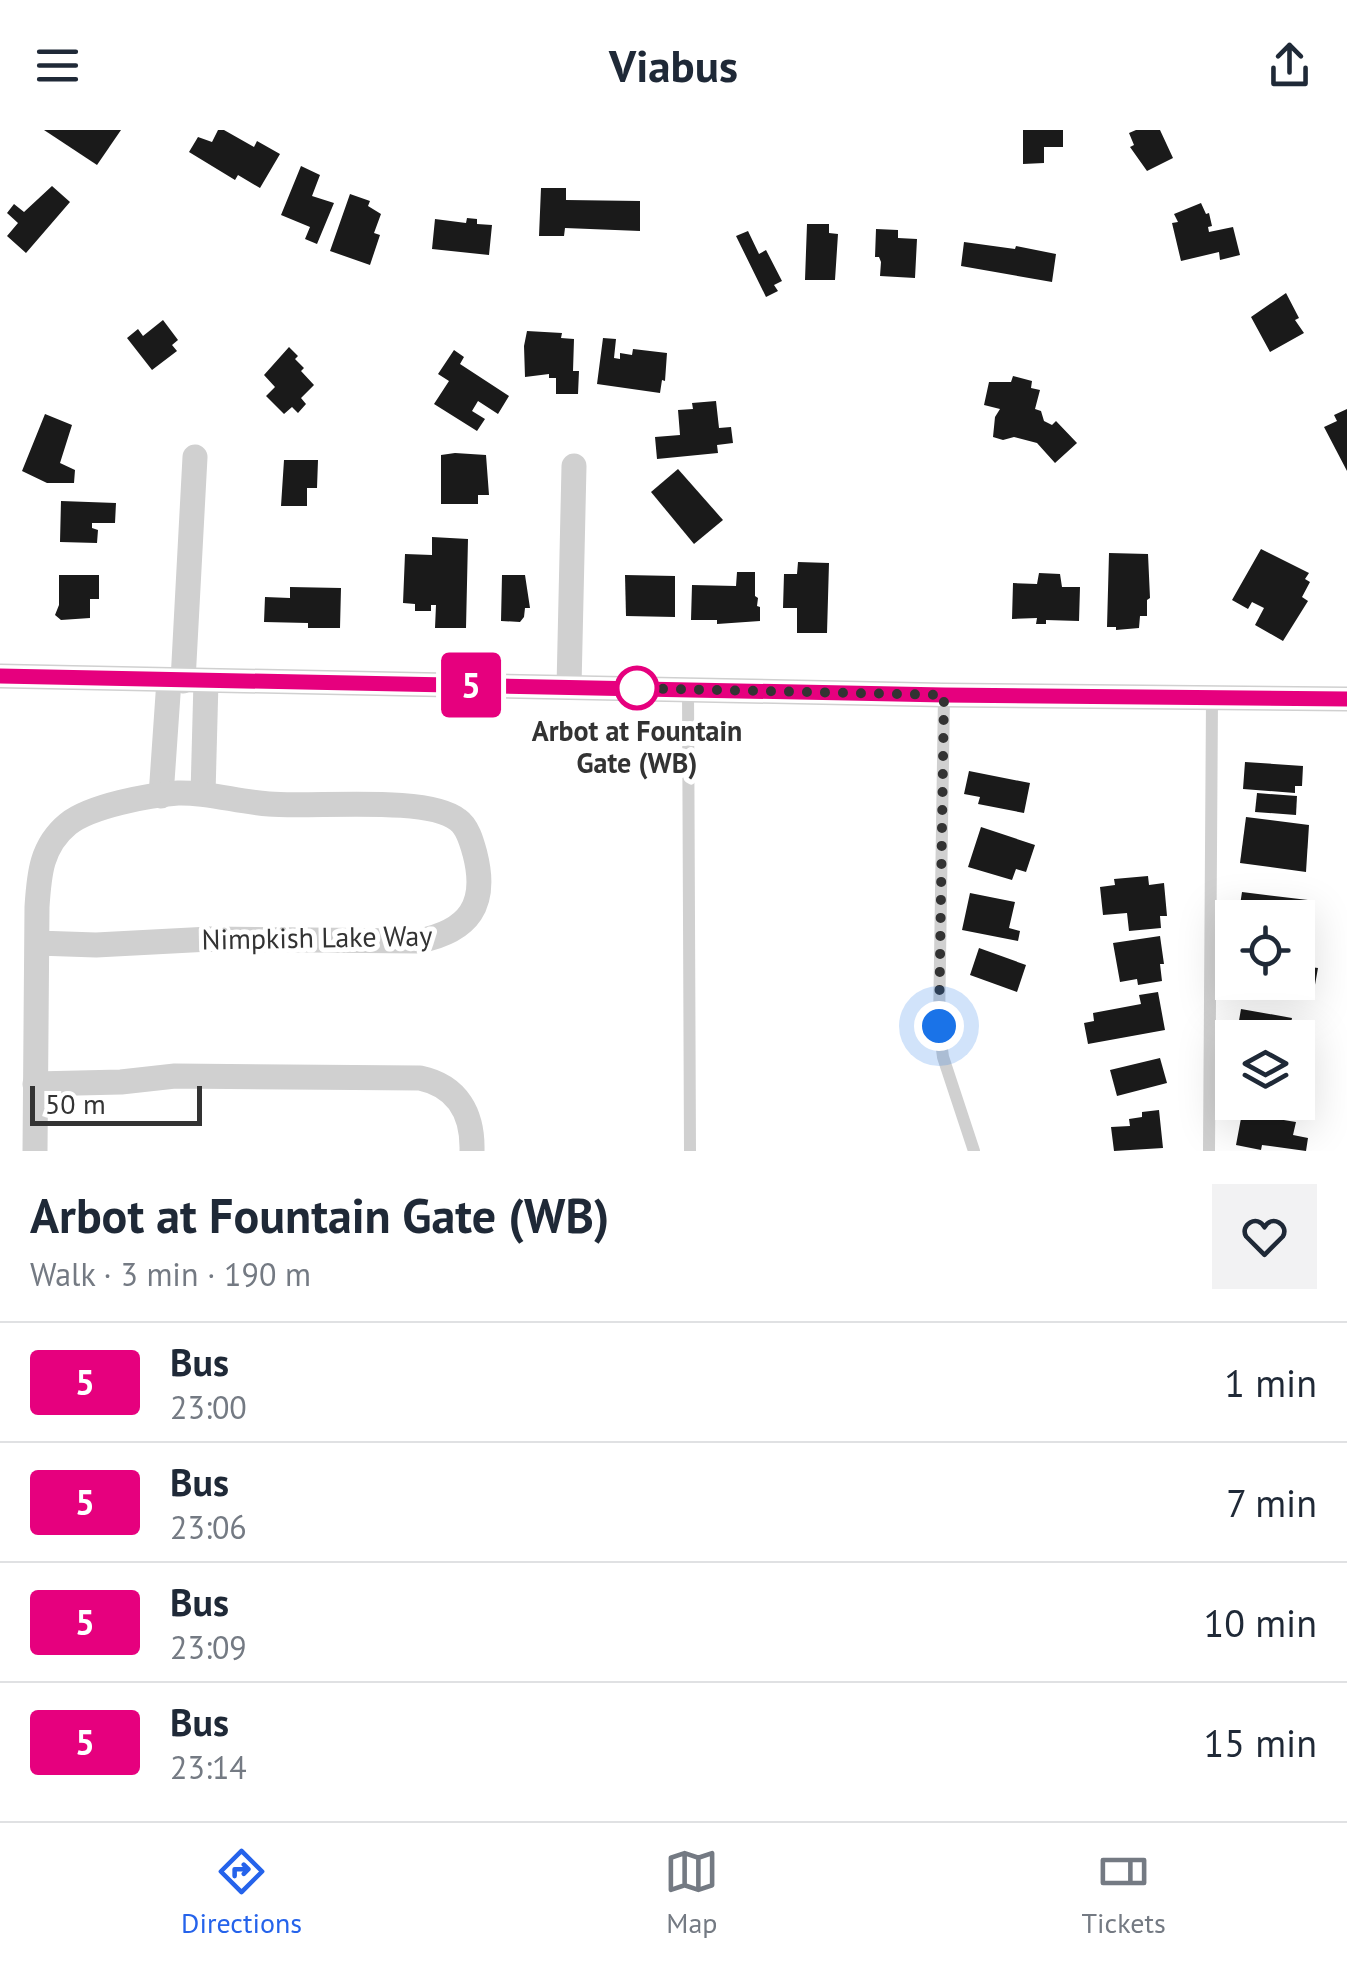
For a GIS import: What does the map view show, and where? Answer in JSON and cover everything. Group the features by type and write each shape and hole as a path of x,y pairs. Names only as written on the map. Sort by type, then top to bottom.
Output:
{"street":[{"path":"161,796 186,681 195,456"},
{"path":"568,687 574,466"},
{"path":"0,676 1347,699"},
{"path":"186,681 203,794"},
{"name":"Nimpkish Lake Way","path":"35,1151 35,1084 37,942 38,873 52,840 78,817 161,796 203,794 262,804 437,810 458,820 468,833 479,874 477,902 461,925 445,936 419,942 37,942"},
{"path":"35,1084 192,1076 420,1078 443,1085 462,1104 469,1119 472,1151"}],"lane":[{"path":"688,689 690,1151"},
{"path":"944,695 939,1026 943,1057 974,1151"},
{"path":"1208,1151 1212,698"}],"building":[{"path":"44,130 121,130 97,165"},
{"path":"218,130 254,147 257,141 280,154 260,188 238,175 235,180 189,152 198,137 212,142"},
{"path":"1023,130 1063,130 1063,147 1044,147 1044,163 1023,164"},
{"path":"1160,130 1173,158 1147,171 1130,147 1134,145 1129,133"},
{"path":"301,166 320,175 312,196 334,203 317,244 305,239 310,227 281,215"},
{"path":"52,186 70,202 26,253 7,236 18,223 7,213 14,204 24,212"},
{"path":"541,188 566,188 566,200 640,201 640,231 565,228 564,236 539,236"},
{"path":"350,194 370,201 368,206 381,214 374,233 380,235 370,265 330,251"},
{"path":"1201,203 1209,213 1209,232 1233,227 1240,255 1220,260 1219,252 1181,261 1172,223 1178,222 1174,214"},
{"path":"467,218 477,219 477,224 492,225 489,255 432,249 435,219 466,223"},
{"path":"807,224 829,224 829,233 838,234 835,280 805,280"},
{"path":"876,229 898,230 898,238 917,239 915,278 880,276 881,262 875,257"},
{"path":"748,231 759,254 766,250 782,281 774,285 778,291 766,297 736,236"},
{"path":"964,242 1056,254 1052,282 961,266"},
{"path":"1286,293 1304,333 1270,352 1251,317"},
{"path":"163,320 178,340 172,345 177,351 152,370 127,338 138,329 143,336"},
{"path":"527,331 562,333 561,338 574,339 573,371 579,371 578,394 556,394 556,378 549,378 549,374 525,377"},
{"path":"603,338 616,339 614,358 620,359 620,353 632,355 633,349 667,353 660,393 597,384"},
{"path":"289,347 304,368 301,371 314,385 301,398 306,404 298,413 292,407 284,414 266,396 275,387 264,375"},
{"path":"454,350 464,357 460,364 509,396 498,414 478,401 472,411 485,419 477,431 434,404 449,381 438,374"},
{"path":"1013,376 1032,381 1031,388 1040,390 1035,409 1041,411 1044,421 1052,425 1056,421 1077,443 1055,463 1037,443 993,437 1000,409 984,405 989,382 1011,382"},
{"path":"716,401 719,428 731,427 733,443 717,445 718,453 657,459 655,437 680,435 678,410 693,409 692,403"},
{"path":"1347,409 1347,471 1324,427 1337,421 1334,415"},
{"path":"45,414 72,425 60,463 75,470 74,483 47,483 22,471"},
{"path":"441,455 486,455 489,495 478,495 478,504 441,504"},
{"path":"284,460 318,460 317,488 307,488 307,506 281,506"},
{"path":"678,469 723,520 694,544 651,492"},
{"path":"61,501 116,503 115,523 92,523 92,528 98,530 97,543 60,542"},
{"path":"432,537 468,539 466,628 435,628 436,605 431,605 431,611 415,611 415,604 403,603 405,554 432,555"},
{"path":"1261,549 1309,573 1305,579 1310,582 1302,597 1308,601 1283,641 1255,625 1264,608 1252,602 1248,609 1232,600"},
{"path":"1109,553 1148,554 1150,598 1147,616 1140,616 1139,628 1107,627"},
{"path":"798,562 829,563 827,633 797,633 797,608 783,608 784,574 797,574"},
{"path":"737,572 755,572 760,621 717,624 717,620 691,620 692,585 736,586"},
{"path":"1039,573 1060,574 1062,587 1080,587 1079,621 1046,620 1046,624 1036,624 1037,618 1012,619 1013,583 1037,584"},
{"path":"59,575 99,575 99,599 90,599 90,618 61,620 55,615"},
{"path":"502,575 525,575 530,608 525,608 520,622 501,621"},
{"path":"625,575 675,576 675,617 626,616"},
{"path":"290,587 341,588 340,628 264,622 265,597 290,598"},
{"path":"1245,762 1303,766 1302,786 1295,786 1295,793 1243,789"},
{"path":"969,771 1030,783 1024,813 978,804 980,797 964,794"},
{"path":"1257,793 1297,796 1296,815 1255,812"},
{"path":"1246,817 1309,825 1306,872 1240,863"},
{"path":"981,827 1035,845 1026,872 1016,869 1012,880 968,867"},
{"path":"1148,876 1149,885 1164,883 1167,916 1160,916 1161,928 1129,931 1127,913 1103,915 1100,887 1115,885 1114,879"},
{"path":"1242,892 1308,900 1241,900"},
{"path":"970,893 1015,902 1009,928 1020,931 1018,941 962,930"},
{"path":"1160,936 1162,981 1138,985 1137,979 1120,982 1113,943"},
{"path":"979,948 1026,965 1017,992 970,975"},
{"path":"1158,992 1165,1030 1088,1044 1084,1023 1094,1021 1093,1013 1141,1004 1139,995"},
{"path":"1241,1009 1292,1018 1292,1020 1239,1020"},
{"path":"1160,1058 1167,1083 1117,1096 1110,1070"},
{"path":"1159,1110 1163,1148 1114,1151 1111,1127 1130,1126 1129,1119"},
{"path":"1241,1120 1296,1122 1293,1135 1308,1138 1306,1151 1236,1145"}],"bus line":[{"name":"5","path":"0,676 1347,699"}],"place":[{"name":"Arbot at Fountain Gate (WB)","path":"637,688"}],"route":[{"path":"637,688 623,688 944,695 939,1026"}]}
